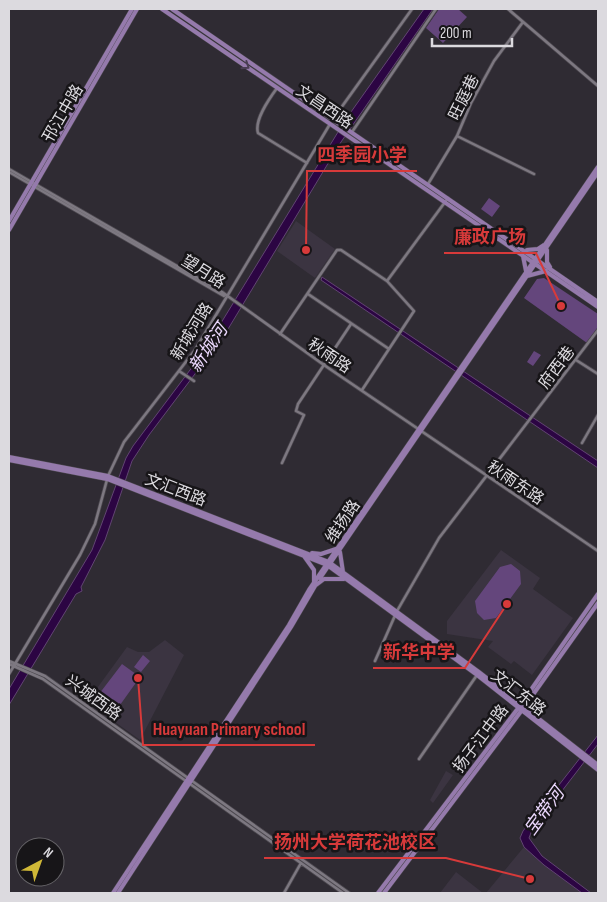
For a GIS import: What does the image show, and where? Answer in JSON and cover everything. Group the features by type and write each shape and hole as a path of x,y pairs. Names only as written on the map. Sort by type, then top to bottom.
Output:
{"main road":[{"name":"邗江中路","path":"9,230 132,9"},
{"name":"邗江中路","path":"9,221 33,185 137,9"},
{"name":"文昌西路","path":"162,9 347,136 525,250 546,271 598,307"},
{"name":"文昌西路","path":"172,9 428,184 446,200 522,254 551,268 598,302"},
{"name":"维扬路","path":"113,893 291,627 315,584 598,167"},
{"name":"维扬路","path":"546,245 598,172"},
{"path":"525,250 532,251 546,245 546,256 551,268"},
{"path":"522,254 526,262 526,274 546,271"},
{"name":"文汇西路","path":"9,458 108,478 329,564"},
{"name":"文汇西路","path":"126,485 310,553 329,564"},
{"path":"310,553 321,554 340,548 340,563 343,572"},
{"path":"301,553 309,560 314,570 315,584 324,579 334,577 347,579"},
{"name":"文汇东路","path":"329,564 522,707"},
{"name":"文汇东路","path":"329,564 343,572 597,766"},
{"name":"扬子江中路","path":"378,893 522,707 598,594"},
{"name":"扬子江中路","path":"384,893 598,603"},
{"name":"维扬路","path":"118,893 188,780"}],"street":[{"name":"新城河路","path":"9,674 80,555 94,524 108,478 124,442 195,350 330,124 412,9"},
{"path":"352,131 436,9"},
{"path":"508,9 598,86"},
{"name":"旺庭巷","path":"428,184 457,136 471,103 494,61 523,22"},
{"path":"277,88 263,111 257,130 258,133 307,163"},
{"path":"457,136 534,174"},
{"name":"望月路","path":"9,171 226,297"},
{"path":"387,281 446,200"},
{"path":"280,334 338,249 387,281 414,311 362,390"},
{"path":"308,294 389,350"},
{"name":"秋雨路","path":"226,297 421,429"},
{"path":"282,463 304,415 296,411 298,404 351,324"},
{"name":"府西巷","path":"375,661 396,612 439,538 488,477 598,330"},
{"path":"576,360 598,374"},
{"path":"179,371 194,381"},
{"path":"582,443 598,415"},
{"name":"秋雨东路","path":"421,429 598,551"},
{"name":"兴城西路","path":"9,662 45,676 188,780"},
{"path":"419,759 477,675"},
{"path":"188,780 343,893"},
{"path":"188,780 349,893"},
{"path":"284,893 300,863"}],"shaded area":[{"path":"439,9 458,9 467,17 443,43 426,28"},
{"path":"489,198 500,206 492,217 481,209"},
{"path":"296,221 335,249 315,278 277,251"},
{"path":"544,278 598,314 598,327 587,343 524,298 537,279"},
{"path":"534,351 541,355 533,366 527,362"},
{"path":"501,550 540,578 533,589 573,618 532,675 514,661 511,664 488,647 493,641 447,634 447,621"},
{"path":"511,564 520,571 521,584 496,618 484,620 477,613 475,601 500,567"},
{"path":"165,640 184,655 140,740 87,702 127,647 138,652 149,652"},
{"path":"143,655 150,661 141,672 134,667"},
{"path":"122,664 140,677 115,712 96,698"},
{"path":"446,771 453,775 433,803 430,800"},
{"path":"524,847 544,865 582,893 486,893"},
{"path":"456,872 483,893 440,893"}],"water":[{"name":"新城河","path":"424,9 433,9 341,142 225,334 149,435 132,461 105,540 81,587 82,591 76,594 9,705 9,689 92,550 126,458 133,446 202,354 346,119"},
{"path":"322,277 598,461 598,468 321,280"},
{"name":"宝带河","path":"598,735 598,744 532,830 529,838 542,856 591,893 582,893 544,865 524,847 520,838 523,831"}],"place":[{"name":"四季园小学","path":"306,250"},
{"name":"廉政广场","path":"561,306"},
{"name":"新华中学","path":"507,604"},
{"name":"Huayuan Primary school","path":"138,678"},
{"name":"扬州大学荷花池校区","path":"530,879"}]}
